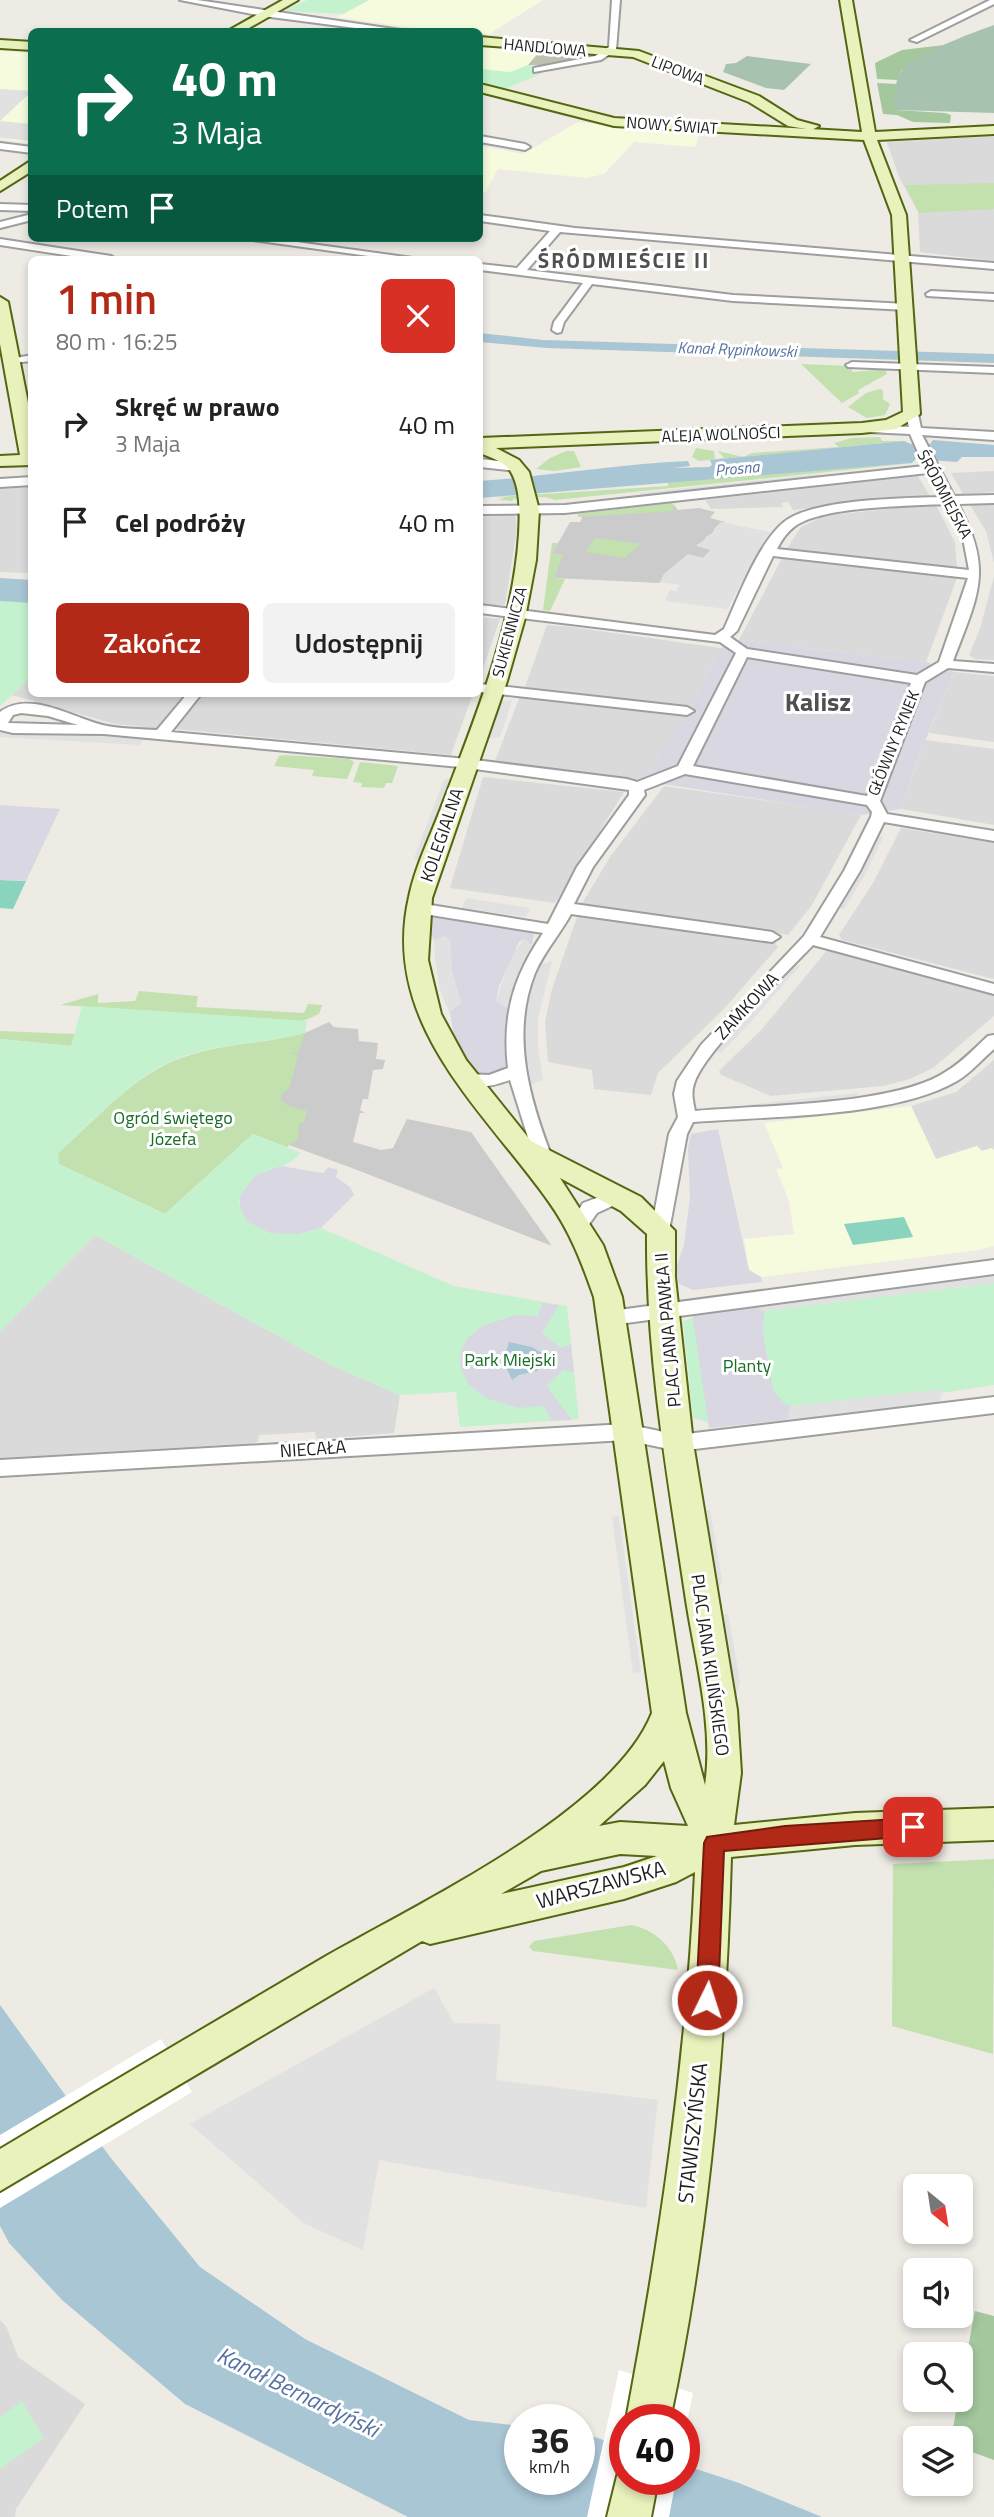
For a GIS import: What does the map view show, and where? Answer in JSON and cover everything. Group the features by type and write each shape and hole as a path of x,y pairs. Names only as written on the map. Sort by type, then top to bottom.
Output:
{"street":[{"path":"184,0 263,15 375,28"},
{"path":"239,28 292,0"},
{"path":"537,69 592,60 610,51 616,43 617,0"},
{"name":"ŚRÓDMIEJSKA","path":"846,0 868,131 897,206 910,366 905,418 914,431 927,464 968,536 980,573"},
{"path":"914,40 994,1"},
{"name":"HANDLOWA","path":"483,41 610,51"},
{"path":"0,44 28,46"},
{"name":"LIPOWA","path":"610,51 640,55 745,96 790,122"},
{"name":"NOWY ŚWIAT","path":"483,90 600,120 762,131 868,131"},
{"path":"762,131 790,122 868,131 994,130"},
{"path":"483,140 525,147"},
{"path":"0,146 28,149"},
{"path":"0,187 28,167"},
{"path":"0,207 28,208"},
{"path":"0,225 28,217"},
{"path":"483,218 557,229 903,256 994,266"},
{"path":"519,272 557,229"},
{"path":"276,242 390,256"},
{"path":"0,243 91,256"},
{"path":"483,267 757,300 907,307"},
{"path":"557,330 559,322 590,280"},
{"path":"931,294 994,298"},
{"path":"0,302 9,370 28,448"},
{"path":"9,370 28,360"},
{"path":"852,365 994,370"},
{"name":"ALEJA WOLNOŚCI","path":"862,428 905,418"},
{"name":"ALEJA WOLNOŚCI","path":"483,443 862,428 994,436"},
{"name":"ALEJA WOLNOŚCI","path":"519,472 543,452 579,439"},
{"path":"483,450 519,472 530,503"},
{"path":"0,461 28,460"},
{"path":"483,464 519,472"},
{"path":"483,510 530,503 574,508 927,464"},
{"path":"0,482 28,481"},
{"path":"722,638 730,631 771,552 790,523 809,514 948,499 994,499"},
{"name":"SUKIENNICZA","path":"467,764 486,689 516,615 531,531 530,503"},
{"path":"771,552 980,573 945,664"},
{"path":"483,610 701,639 722,638 743,652 684,768 636,788"},
{"name":"GŁÓWNY RYNEK","path":"684,768 876,809 919,680 743,652"},
{"path":"919,680 945,664 994,668"},
{"path":"486,689 687,711"},
{"path":"161,735 192,697"},
{"path":"104,730 30,709 10,711 0,720 2,726 13,729 104,730 161,735 467,764 627,783 636,788"},
{"name":"KOLEGIALNA","path":"467,764 418,908 415,939 420,989 439,1035 467,1080 514,1143"},
{"path":"544,1160 531,1124 518,1071 515,1031 522,986 583,872 637,795 636,788"},
{"path":"876,809 994,836"},
{"name":"ZAMKOWA","path":"661,1231 678,1134 687,1117 684,1087 703,1055 810,939 846,882 876,809"},
{"path":"418,908 553,930"},
{"path":"565,908 772,937"},
{"path":"810,939 994,989"},
{"path":"687,1117 858,1103 915,1094 953,1076 994,1040"},
{"path":"467,1080 501,1079 518,1071"},
{"path":"514,1143 578,1225 600,1266 611,1318 668,1713 684,1777 714,1843 855,1829 994,1824"},
{"name":"PLAC JANA PAWŁA II","path":"514,1143 618,1196 643,1213 661,1231 664,1308 678,1443"},
{"path":"578,1225 597,1203 618,1196"},
{"path":"611,1318 664,1308 994,1267"},
{"name":"NIECAŁA","path":"0,1468 626,1432 678,1443 994,1405"},
{"name":"PLAC JANA KILIŃSKIEGO","path":"678,1443 724,1740 721,1810 714,1843"},
{"path":"531,1858 631,1777 654,1749 668,1713"},
{"name":"WARSZAWSKA","path":"0,2171 531,1858 563,1848 620,1838 714,1843"},
{"name":"WARSZAWSKA","path":"404,1933 624,1883 663,1871 714,1843"},
{"name":"STAWISZYŃSKA","path":"652,2401 677,2260 698,2086 709,1979 714,1843"},
{"path":"629,2517 633,2495"}],"shaded area":[{"path":"369,0 543,0 488,35 483,33 483,28 413,28 337,17"},
{"path":"994,25 994,113 896,110 897,81 908,65 944,45"},
{"path":"483,44 541,50 528,65 508,73 483,69"},
{"path":"541,50 588,56 557,65 528,65"},
{"path":"0,51 28,53 28,143 0,139"},
{"path":"747,56 811,64 784,90 766,88 723,72 726,64 736,63"},
{"path":"0,89 28,91 28,95 0,121"},
{"path":"0,121 28,124 28,141 0,138"},
{"path":"578,122 701,131 695,147 634,142 604,174 587,178 498,169 486,192 483,192 483,147 523,154"},
{"path":"994,136 994,261 920,252 918,212 899,177 887,142"},
{"path":"994,471 994,492 963,494 951,473"},
{"path":"819,474 822,478 643,498 639,493"},
{"path":"918,476 930,496 793,510 788,502 781,503 783,507 711,509 705,500"},
{"path":"28,487 28,573 0,572 0,489"},
{"path":"672,503 678,510 699,508 715,512 710,518 725,522 697,546 711,550 703,558 688,555 664,574 660,583 554,578 562,555 552,554 570,522 580,522 582,518 578,514"},
{"path":"994,504 994,563 986,531 970,505"},
{"path":"936,505 955,542 957,569 786,550 801,527 824,516"},
{"path":"515,512 517,529 505,605 483,605 483,515"},
{"path":"721,522 770,532 727,609 665,601 670,590 676,591 679,585 660,582 664,574 688,554 703,558 711,550 696,545 716,532 713,530"},
{"path":"782,558 957,578 926,662 739,640"},
{"path":"994,576 994,660 975,659 969,655 980,629"},
{"path":"483,617 500,619 483,668"},
{"path":"547,625 721,648 689,708 525,687"},
{"path":"739,640 926,662 954,672 920,753 901,809 861,815 643,781 689,708 721,648"},
{"path":"954,672 994,676 994,742 929,733"},
{"path":"28,681 28,697 184,697 158,728 115,724 12,695"},
{"path":"520,696 685,715 643,781 495,761"},
{"path":"199,697 472,697 451,755 175,729"},
{"path":"512,700 500,737 487,739 500,702"},
{"path":"0,730 144,738 140,745 0,737"},
{"path":"925,740 994,749 994,825 901,809"},
{"path":"483,777 624,792 555,903 450,888"},
{"path":"452,778 420,861 414,858 444,780"},
{"path":"664,786 861,815 812,905 788,935 687,918 581,905 610,857"},
{"path":"0,805 60,809 26,881 0,880"},
{"path":"901,828 994,843 994,979 842,940 839,935 873,883"},
{"path":"877,835 883,837 866,873 844,909 838,908"},
{"path":"466,898 530,908 526,917 462,908"},
{"path":"578,914 711,930 775,942 778,947 723,1010 658,1073 651,1095 594,1089 592,1070 548,1062 545,1022 552,989"},
{"path":"430,917 524,929 534,934 532,945 524,939 519,942 499,986 496,1001 509,1009 508,1068 498,1076 477,1076 455,1043 450,1012 461,1003 452,971 450,940 445,936 434,940 428,927"},
{"path":"446,936 450,940 452,971 461,1003 450,1014 440,990 434,940"},
{"path":"524,939 532,945 518,973 509,1009 496,1001 511,956"},
{"path":"829,948 994,995 994,1016 933,1068 910,1079 883,1086 771,1096 721,1075 719,1071 762,1029"},
{"path":"552,961 538,1019 538,1049 543,1080 531,1085 524,1035 527,1005 538,966"},
{"path":"795,964 800,966 748,1025 721,1053 715,1050"},
{"path":"329,1022 334,1027 358,1029 359,1041 378,1043 376,1059 385,1060 383,1069 373,1070 368,1099 363,1099 360,1110 365,1113 360,1113 353,1142 381,1150 393,1148 407,1119 471,1132 552,1246 352,1168 289,1145 287,1147 137,1083 305,1033"},
{"path":"994,1060 994,1150 992,1148 982,1151 977,1146 936,1159 911,1106 956,1092"},
{"path":"857,1093 859,1098 729,1111 727,1107"},
{"path":"911,1106 936,1159 977,1146 982,1151 992,1148 994,1150 994,1246 761,1277 749,1270 744,1239 794,1234 789,1201 776,1169 783,1168 764,1123"},
{"path":"718,1129 749,1270 761,1277 762,1282 693,1290 679,1284 675,1271 684,1245 690,1197 688,1148 691,1134"},
{"path":"281,1166 323,1173 328,1167 338,1170 336,1177 350,1187 354,1195 321,1228 298,1234 270,1233 248,1222 240,1208 240,1195 256,1175"},
{"path":"95,1235 331,1365 400,1395 394,1433 320,1439 316,1438 315,1432 259,1435 255,1443 0,1458 0,1332"},
{"path":"994,1274 994,1283 764,1311 753,1306"},
{"path":"542,1303 559,1305 542,1333 561,1348 571,1344 574,1373 563,1370 547,1386 572,1420 551,1421 544,1406 519,1408 485,1398 469,1385 460,1367 461,1350 467,1339 482,1326 515,1315 538,1316"},
{"path":"753,1306 764,1311 763,1332 773,1390 784,1403 791,1406 787,1420 709,1428 692,1313"},
{"path":"942,1389 940,1402 787,1420 791,1406"},
{"path":"702,1510 710,1510 722,1580 717,1598"},
{"path":"619,1516 641,1672 633,1673 612,1517"},
{"path":"721,1614 728,1614 740,1681 735,1704"},
{"path":"434,1988 454,2023 501,2024 496,2080 658,2100 646,2208 379,2160 363,2250 305,2224 190,2124"},
{"path":"0,2320 6,2326 18,2357 85,2404 16,2509 15,2517 0,2517"}],"green space":[{"path":"307,0 369,0 343,14 284,11"},
{"path":"944,45 901,71 898,80 877,79 875,63 902,50"},
{"path":"528,65 539,67 537,70 543,73 505,89 483,84 483,69 511,72"},
{"path":"877,83 896,84 896,110 945,113 951,115 950,123 913,122 897,115 883,114"},
{"path":"994,183 994,209 919,213 905,185"},
{"path":"801,364 852,366 852,372 885,369 887,374 858,390 859,393 842,403"},
{"path":"883,390 883,399 890,404 885,415 867,418 848,407 866,393"},
{"path":"880,437 882,441 904,441 744,457 752,453 839,447 834,443 852,438"},
{"path":"696,448 714,451 715,459 724,458 718,451 742,457 699,461 692,457"},
{"path":"566,451 574,451 581,467 555,471 536,469 550,458"},
{"path":"914,463 555,500 545,497 498,500 505,498 498,497 668,486 668,481"},
{"path":"672,503 676,507 672,508 674,511 578,517 578,514"},
{"path":"595,538 641,544 624,558 586,552"},
{"path":"552,543 558,543 552,554 563,555 554,578 565,579 550,611 543,610"},
{"path":"0,601 28,603 28,681 0,706"},
{"path":"279,756 349,759 354,762 347,779 312,776 314,770 274,766"},
{"path":"360,762 398,766 392,783 386,783 384,788 361,787 362,783 353,782"},
{"path":"0,880 26,881 13,909 0,908"},
{"path":"139,991 198,996 196,1007 304,1013 308,1004 322,1005 319,1014 303,1021 60,1005 98,994 98,1003 135,1001"},
{"name":"Park Miejski","path":"82,1006 307,1021 305,1033 199,1052 166,1064 133,1085 58,1153 59,1164 165,1214 253,1134 301,1153 283,1166 253,1179 246,1188 239,1202 243,1214 251,1223 272,1232 285,1233 321,1228 454,1286 567,1306 579,1419 460,1427 456,1392 400,1395 331,1365 95,1235 0,1332 0,1039 71,1046"},
{"path":"0,1031 75,1034 71,1046 0,1039"},
{"name":"Ogród świętego Józefa","path":"305,1033 298,1053 290,1052 298,1055 289,1089 282,1093 281,1100 288,1106 307,1111 304,1122 299,1124 298,1138 287,1147 253,1134 165,1214 59,1164 57,1154 133,1086 166,1064 199,1052"},
{"path":"904,1217 913,1237 853,1245 844,1224"},
{"name":"Planty","path":"994,1283 994,1385 941,1393 941,1390 791,1406 787,1420 709,1428 708,1422 693,1418 683,1321 693,1318 692,1313 753,1306 764,1311"},
{"path":"994,1859 993,2054 892,2026 893,1864"},
{"path":"631,1925 647,1930 662,1940 672,1954 678,1970 533,1951 529,1947 534,1941"},
{"path":"975,2311 994,2316 994,2460 973,2452 973,2426 953,2426 956,2412 973,2412 973,2342 969,2342"},
{"path":"22,2401 44,2438 0,2469 0,2417"}],"water":[{"name":"Kanał Rypinkowski","path":"483,333 543,340 994,354 994,363 547,348 483,342"},
{"name":"Prosna","path":"933,440 994,445 994,457 962,457 957,462 916,459 912,463 483,498 483,481 688,461 690,466 673,468 709,467 712,465 710,460 904,441 911,444 930,444"},
{"path":"0,578 28,580 28,603 0,601"},
{"path":"509,1342 532,1347 553,1360 543,1363 537,1371 519,1375 512,1380 503,1361"},
{"name":"Kanał Bernardyński","path":"0,2005 110,2157 200,2267 305,2339 469,2420 504,2424 504,2495 595,2495 595,2437 609,2442 609,2495 700,2495 700,2470 822,2517 408,2517 185,2404 62,2300 9,2243 0,2226"}],"pier":[{"path":"161,2039 192,2092 0,2208 0,2135"},
{"path":"619,2370 693,2393 691,2404 612,2404"},
{"path":"609,2416 609,2495 673,2495 669,2517 587,2517 592,2495 595,2495 595,2480"}],"district":[{"name":"ŚRÓDMIEŚCIE II","path":"624,261"},
{"name":"Kalisz","path":"818,702"}],"route":[{"path":"707,2000 714,1843 855,1829 913,1827"}]}
